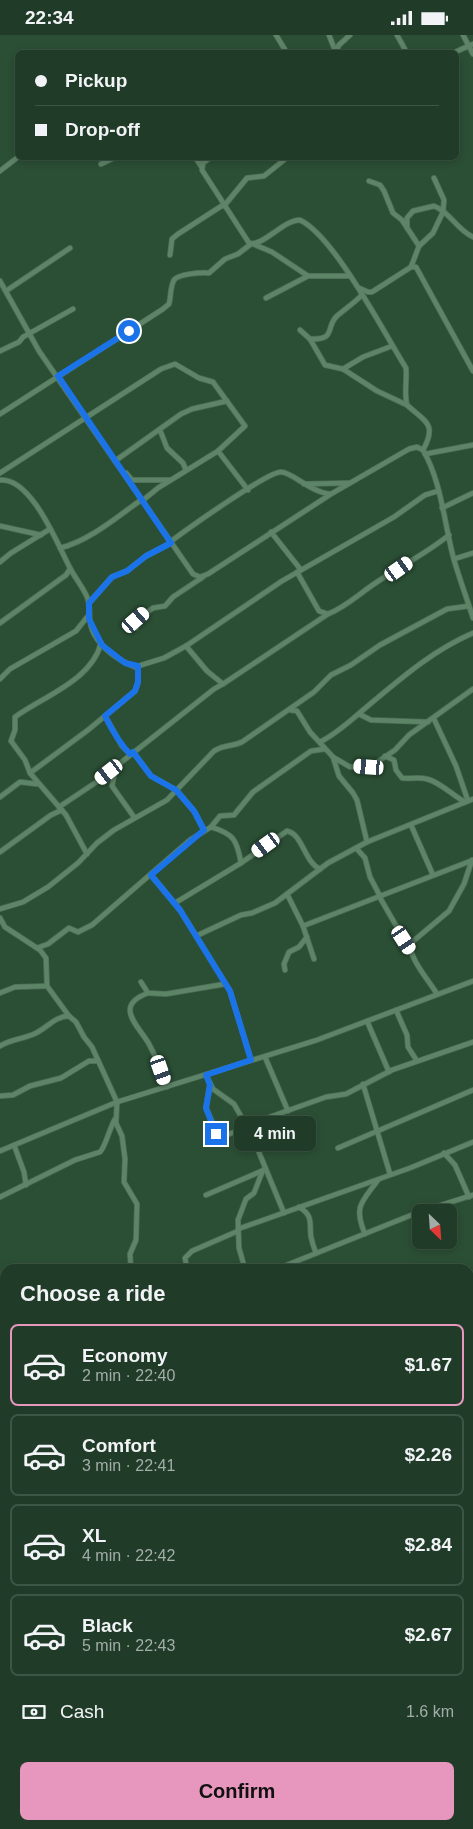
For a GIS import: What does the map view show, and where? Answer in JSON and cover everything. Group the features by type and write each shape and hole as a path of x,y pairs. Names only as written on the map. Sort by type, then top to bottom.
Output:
{"street":[{"path":"276,35 285,50"},
{"path":"329,35 335,50"},
{"path":"337,50 339,45 350,35"},
{"path":"397,35 405,50"},
{"path":"463,35 471,45 473,55"},
{"path":"459,50 471,45"},
{"path":"0,171 15,159"},
{"path":"101,164 110,160"},
{"path":"197,160 224,205 252,244 272,252 308,276"},
{"path":"201,166 208,160"},
{"path":"170,255 172,239 178,234 224,205 247,178 264,176 284,160"},
{"path":"356,285 368,293 372,292 411,267 419,246 433,233 443,213 444,200 434,178"},
{"path":"369,181 380,185 394,213 402,220 419,246"},
{"path":"407,228 407,217 413,211 434,206 460,231 473,237"},
{"path":"0,414 102,350 169,304 172,281 177,277 199,272 209,273 225,259 238,254 289,222 300,220 320,236 350,275 406,368 407,383 404,395 407,405"},
{"path":"6,291 70,247"},
{"path":"411,267 416,267 473,371"},
{"path":"266,298 308,276 350,275"},
{"path":"1,283 30,335 128,478 172,480"},
{"path":"310,339 324,338 329,335 336,317 362,295"},
{"path":"0,351 73,309"},
{"path":"300,330 310,339 325,365 343,369 377,391 407,405 426,419 429,427 428,440 424,452"},
{"path":"343,369 363,357 392,346"},
{"path":"0,472 87,419 161,369 175,363 199,378 213,382 244,426 218,451 186,470 95,531 60,548"},
{"path":"116,460 181,414 192,409 227,401"},
{"path":"160,430 167,448 183,463 186,470"},
{"path":"424,452 473,445"},
{"path":"136,628 136,620 143,613 153,608 165,606 173,597 331,494 409,449 417,447 424,452 438,491 454,559 473,617"},
{"path":"218,451 248,490"},
{"path":"116,460 170,543 193,574 203,577"},
{"path":"89,603 112,577 127,571 146,556 170,543 276,473 282,472 321,493 331,494"},
{"path":"0,480 9,479 18,485 38,507 89,603 88,616 94,633 101,643 125,663 138,666 164,658 186,646 299,571 394,517 426,495 438,491"},
{"path":"302,484 350,483"},
{"path":"442,508 473,493"},
{"path":"0,527 41,535"},
{"path":"0,562 50,529"},
{"path":"271,532 299,571 319,611 328,614"},
{"path":"0,852 95,783 214,689 328,614 348,603 376,582 433,548 449,535"},
{"path":"454,559 473,553"},
{"path":"0,623 66,575 70,569"},
{"path":"0,909 23,902 63,875 88,854 97,843 134,817 154,808 176,790 214,751 224,745 236,745 242,742 290,710 320,687 331,675 351,665 380,645 447,609 469,606"},
{"path":"0,679 10,669 76,631 88,616"},
{"path":"320,743 330,738 414,667 445,646 473,633"},
{"path":"88,854 61,808 30,773 25,760 11,741 15,730 16,717 60,688 94,662 101,643"},
{"path":"186,646 207,671 223,684"},
{"path":"30,773 135,691 138,682 138,666"},
{"path":"290,710 297,711 310,732 333,757 354,767 369,767 409,735 473,689"},
{"path":"359,714 371,720 431,721"},
{"path":"105,716 122,746 132,753 151,776 176,790 194,811 204,830"},
{"path":"431,721 456,766 469,801"},
{"path":"37,948 48,944 66,930 72,929 78,932 92,925 204,830 211,827 220,816 234,815 253,792 311,751 325,749"},
{"path":"385,756 394,759 398,775 434,781 453,796 469,801"},
{"path":"333,757 339,777 357,799 367,842"},
{"path":"116,766 112,786 134,817"},
{"path":"0,797 20,782 39,784"},
{"path":"196,936 241,915 252,913 275,903 320,869 367,842 469,801"},
{"path":"411,825 433,875"},
{"path":"211,827 231,836 236,841 241,863"},
{"path":"175,903 241,863 287,831 296,836 311,864 320,869"},
{"path":"356,848 365,858 370,877 436,993"},
{"path":"303,926 473,860"},
{"path":"410,950 411,943 449,911 464,884 473,860"},
{"path":"151,875 175,903 230,991 251,1060"},
{"path":"287,894 303,926 314,959"},
{"path":"0,918 5,927 37,948 46,958 48,964 45,975 47,987 69,1016 76,1022 98,1061 117,1102 115,1119 109,1130 104,1149 75,1160 0,1197"},
{"path":"285,970 284,964 289,952 299,947 307,937"},
{"path":"0,1151 117,1102 265,1057 473,981"},
{"path":"141,982 148,993"},
{"path":"167,1087 150,1047 130,1017 135,999 148,993 166,994 225,984"},
{"path":"0,993 15,987 47,987"},
{"path":"396,1010 407,1035 408,1047 417,1061"},
{"path":"0,1046 16,1038 32,1035 60,1018 69,1016"},
{"path":"367,1021 389,1072"},
{"path":"250,1127 253,1123 326,1097 346,1094 389,1072 473,1042"},
{"path":"265,1057 288,1111"},
{"path":"0,1096 12,1095 30,1086 61,1078 89,1061 98,1061"},
{"path":"206,1075 210,1085 234,1104 245,1124 250,1127 264,1170 284,1213"},
{"path":"364,1084 379,1129 390,1174"},
{"path":"210,1085 206,1108 219,1138 237,1131 245,1124"},
{"path":"338,1148 473,1090"},
{"path":"115,1119 123,1139 126,1169 124,1181 137,1204 136,1240 130,1255 131,1264"},
{"path":"186,1264 185,1258 192,1251 238,1230 379,1179 473,1142"},
{"path":"14,1145 24,1172 26,1185"},
{"path":"289,1264 419,1212 471,1196 455,1165 444,1153"},
{"path":"206,1195 264,1170"},
{"path":"244,1264 238,1230 244,1203 254,1193 264,1170"},
{"path":"366,1234 359,1220 360,1205 379,1179"},
{"path":"299,1207 306,1211 312,1224 311,1235 316,1253"}],"route":[{"path":"129,331 102,350 58,376 171,543 146,556 127,571 112,577 89,603 88,613 94,633 102,645 125,663 135,667 138,666 138,682 135,691 105,716 113,732 122,746 130,754 133,752 151,776 176,790 194,811 204,830 151,875 180,910 230,991 251,1060 206,1075 210,1085 206,1108 216,1134"}]}
